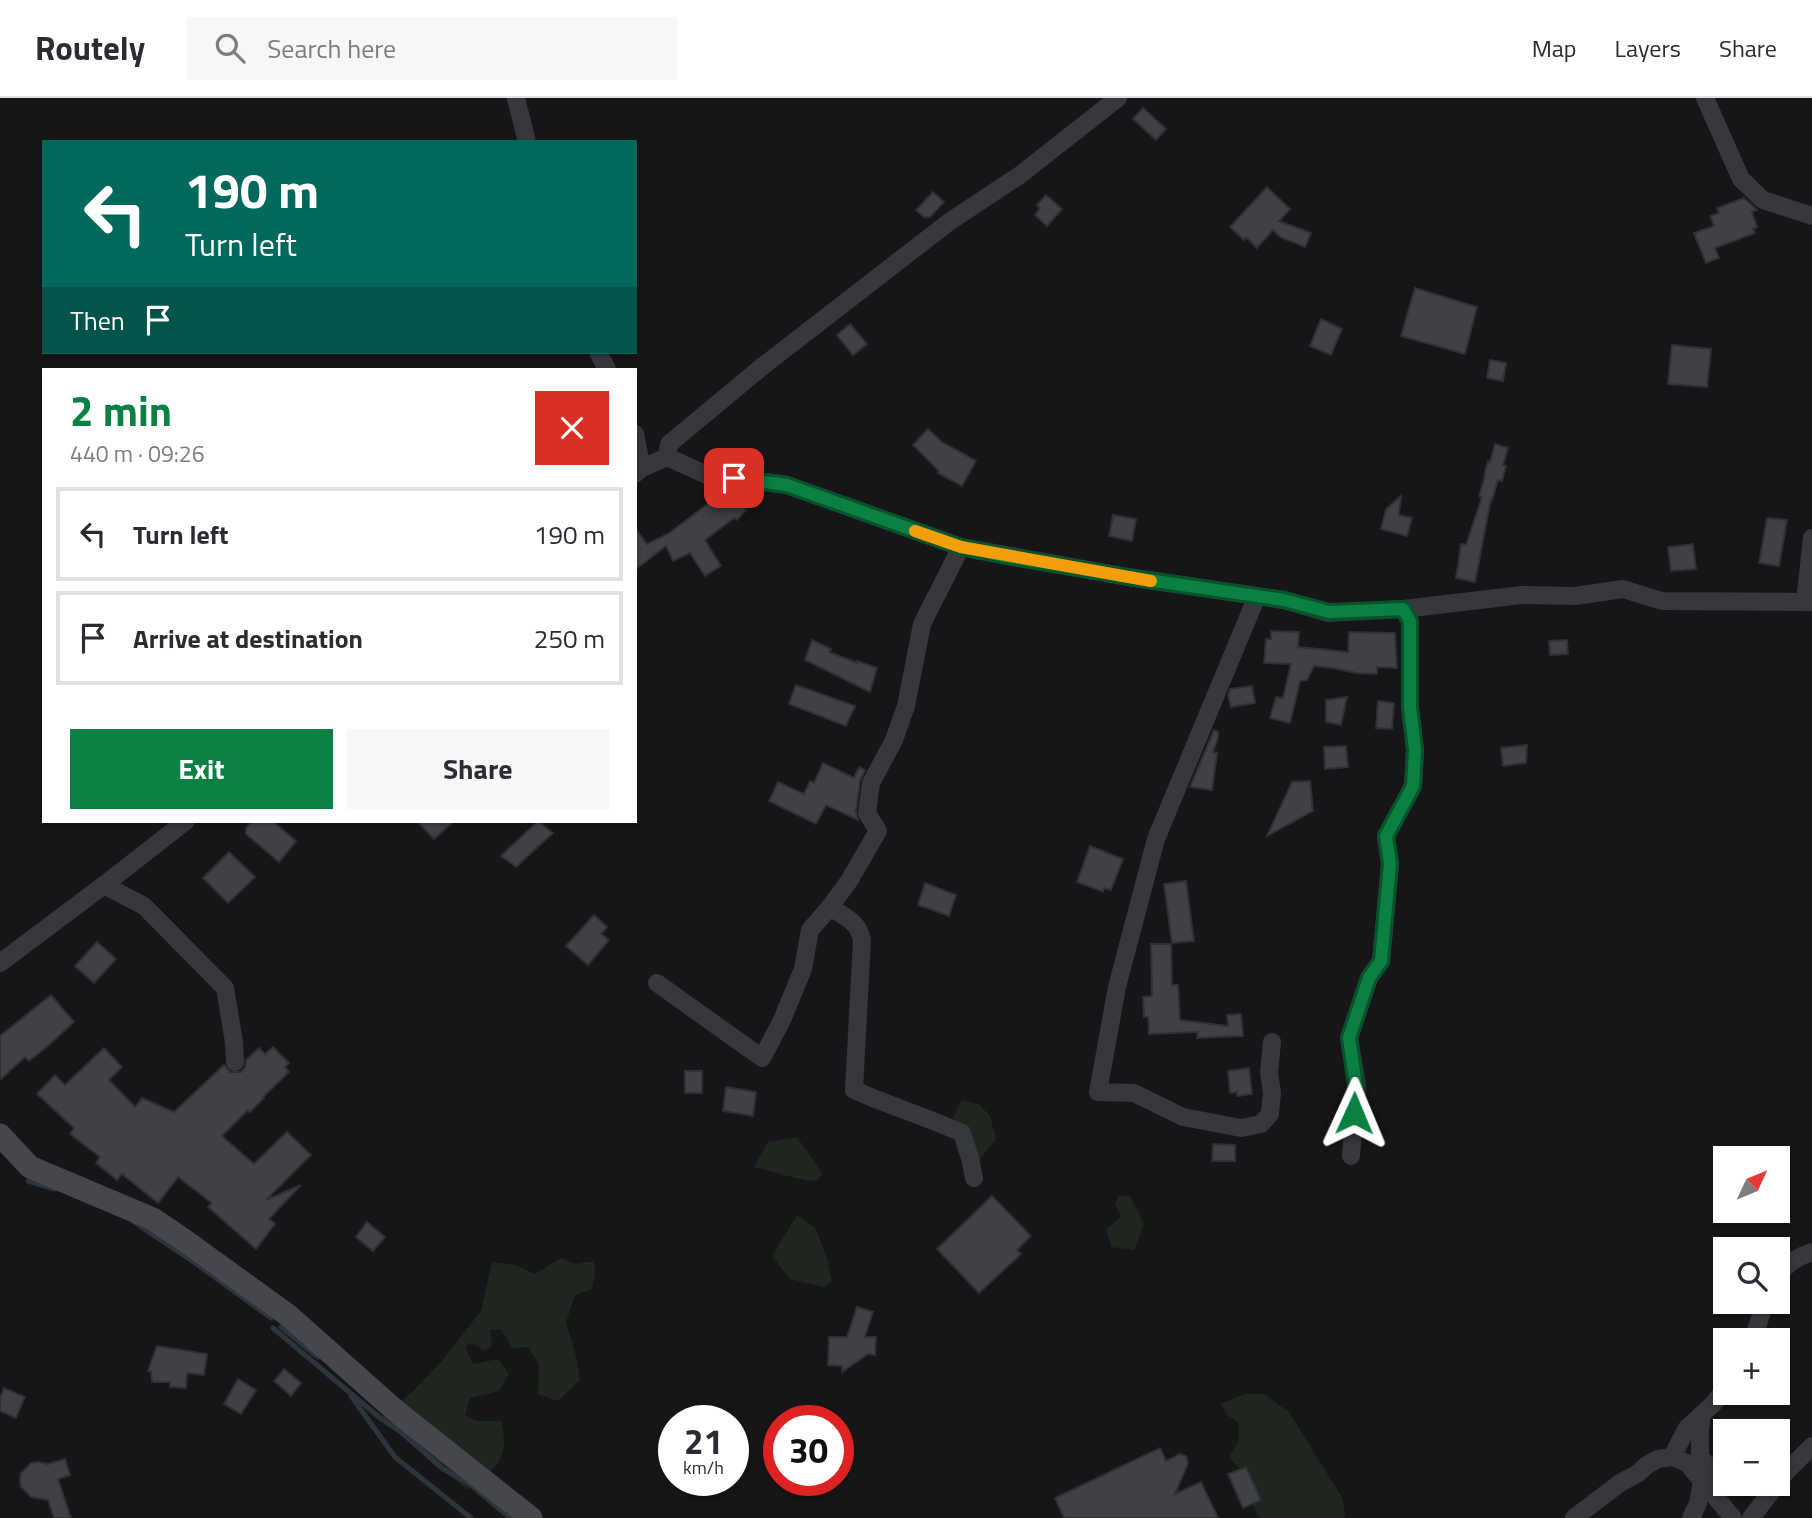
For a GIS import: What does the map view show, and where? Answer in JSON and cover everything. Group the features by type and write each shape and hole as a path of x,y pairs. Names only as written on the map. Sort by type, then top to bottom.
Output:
{"street":[{"path":"516,98 526,140"},
{"path":"667,457 669,444 763,366 949,222 1020,175 1118,98"},
{"path":"1705,98 1741,179 1763,200 1812,216"},
{"path":"637,453 639,471 667,457"},
{"path":"667,457 708,475 787,485 961,547 1128,577 1284,600 1329,612 1403,609 1522,595 1575,596 1623,589 1662,601 1808,602 1812,538"},
{"path":"657,983 762,1058 782,1020 803,969 810,930 849,881 878,831 867,813 872,783 894,740 906,706 922,624 961,547"},
{"path":"1256,596 1156,839 1117,987 1098,1092 1134,1094 1183,1117 1241,1128 1261,1124 1270,1115 1272,1093 1269,1072 1272,1042"},
{"path":"1351,1156 1356,1085 1349,1038 1369,978 1381,961 1390,864 1386,836 1413,786 1415,750 1410,707 1410,621 1403,609"},
{"path":"0,963 183,823"},
{"path":"104,885 144,906 225,988 235,1062"},
{"path":"830,906 856,924 862,940 854,1090 925,1116 962,1133 971,1158 974,1178"},
{"path":"0,1135 30,1167 153,1219 184,1240 289,1317 397,1412 531,1518"},
{"path":"1790,1262 1812,1252"},
{"path":"1672,1457 1687,1428 1713,1404"},
{"path":"1702,1414 1700,1458 1713,1467"},
{"path":"1790,1462 1812,1446"},
{"path":"1574,1518 1647,1465 1658,1459 1672,1457 1687,1463 1733,1518"},
{"path":"1691,1518 1705,1484 1703,1461"},
{"path":"1751,1518 1767,1496"}],"shaded area":[{"path":"962,1100 979,1104 990,1116 996,1139 970,1168 961,1160 953,1117"},
{"path":"797,1137 823,1174 816,1181 754,1167 768,1142"},
{"path":"1118,1196 1130,1196 1144,1224 1134,1250 1111,1247 1106,1229 1121,1217 1115,1204"},
{"path":"797,1215 816,1229 832,1281 824,1287 790,1279 772,1256"},
{"path":"561,1258 576,1264 594,1261 592,1289 575,1295 566,1322 580,1380 558,1401 538,1394 539,1365 528,1347 512,1348 501,1329 490,1330 492,1346 485,1351 471,1343 465,1346 473,1364 498,1359 509,1374 499,1391 470,1398 465,1415 476,1421 501,1421 504,1445 493,1469 468,1490 380,1418 413,1391 441,1362 481,1311 492,1262 516,1265 535,1274"},
{"path":"1244,1394 1264,1394 1289,1412 1343,1499 1345,1518 1262,1518 1258,1515 1249,1496 1254,1484 1229,1457 1239,1440 1238,1422 1227,1415 1221,1404"}],"building":[{"path":"1143,108 1166,129 1156,140 1133,119"},
{"path":"1267,187 1290,209 1279,221 1311,233 1305,247 1280,237 1273,230 1257,248 1230,227"},
{"path":"933,192 944,202 930,217 924,217 916,210"},
{"path":"1046,195 1062,209 1047,226 1035,215 1040,208 1037,205"},
{"path":"1744,198 1757,210 1752,212 1757,227 1753,229 1755,233 1715,248 1719,258 1706,263 1694,233 1714,226 1710,216 1719,213 1717,208"},
{"path":"1415,288 1477,307 1465,354 1401,336"},
{"path":"1321,319 1342,329 1331,355 1310,346"},
{"path":"850,324 867,344 853,355 837,335"},
{"path":"1672,345 1711,349 1707,387 1668,384"},
{"path":"1490,360 1506,363 1503,381 1487,378"},
{"path":"928,429 942,442 976,461 962,486 938,473 913,445"},
{"path":"1495,444 1508,448 1503,465 1506,466 1502,481 1498,480 1491,499 1475,582 1456,578 1461,544 1466,545 1482,497 1479,496"},
{"path":"716,488 724,489 746,510 737,520 734,518 705,540 721,566 705,576 690,553 673,561 666,546 637,568 637,531 647,544 668,534 714,499 709,494"},
{"path":"1401,496 1399,515 1412,518 1407,536 1381,529 1386,509"},
{"path":"1113,515 1136,519 1132,541 1109,536"},
{"path":"1767,518 1787,520 1779,566 1759,563"},
{"path":"1693,544 1696,569 1671,571 1668,547"},
{"path":"1271,631 1299,632 1298,647 1348,652 1349,632 1395,633 1397,668 1377,667 1377,674 1314,666 1307,680 1300,681 1290,723 1270,718 1276,697 1283,698 1291,664 1264,663 1266,639 1271,639"},
{"path":"812,640 831,649 829,652 877,668 870,692 805,660"},
{"path":"1567,640 1568,654 1550,655 1549,641"},
{"path":"796,685 855,706 846,726 789,704"},
{"path":"1252,686 1255,703 1231,707 1228,695 1230,689"},
{"path":"1347,697 1341,725 1326,722 1326,700"},
{"path":"1378,701 1394,703 1392,729 1376,728"},
{"path":"1214,730 1218,732 1218,738 1213,752 1217,753 1212,790 1190,787"},
{"path":"1527,745 1526,763 1503,766 1501,748"},
{"path":"1346,746 1348,767 1325,769 1324,747"},
{"path":"823,763 854,778 859,767 865,770 860,781 856,811 858,820 826,805 816,824 769,801 778,782 804,794 810,781 814,783"},
{"path":"1310,781 1313,811 1267,836 1292,782"},
{"path":"250,823 275,823 296,841 279,862 246,834 246,828"},
{"path":"419,823 452,823 434,839"},
{"path":"536,823 540,823 553,833 516,867 501,856"},
{"path":"1090,846 1123,859 1111,890 1104,888 1103,892 1077,882"},
{"path":"229,852 255,877 228,903 203,878"},
{"path":"1186,881 1194,941 1172,943 1164,884"},
{"path":"925,883 956,895 949,916 918,905"},
{"path":"594,915 607,927 601,934 609,940 588,965 566,946"},
{"path":"97,942 116,959 94,983 75,966"},
{"path":"1151,944 1171,944 1172,985 1178,985 1180,1020 1228,1026 1227,1015 1241,1014 1243,1036 1197,1038 1198,1032 1149,1034 1148,1017 1144,1017 1143,997 1152,996"},
{"path":"51,995 74,1022 29,1061 25,1057 0,1080 0,1036"},
{"path":"273,1047 289,1063 285,1067 289,1072 222,1136 254,1164 287,1132 311,1155 266,1200 301,1185 269,1219 275,1224 256,1249 208,1207 212,1203 178,1177 158,1203 122,1174 117,1180 96,1163 100,1157 70,1134 74,1128 37,1094 55,1075 65,1085 104,1048 122,1067 109,1080 135,1107 142,1098 174,1112 224,1065 230,1072 241,1072 246,1060 259,1048 265,1054"},
{"path":"1249,1068 1252,1094 1237,1096 1237,1092 1230,1093 1228,1071"},
{"path":"685,1071 702,1071 702,1093 685,1093"},
{"path":"726,1087 756,1092 753,1116 723,1111"},
{"path":"1213,1144 1235,1145 1235,1161 1212,1161"},
{"path":"992,1196 1031,1236 1017,1250 1021,1254 979,1293 937,1249"},
{"path":"367,1222 385,1237 373,1251 356,1237"},
{"path":"857,1307 873,1312 865,1337 876,1337 875,1355 868,1354 842,1372 842,1366 828,1365 829,1337 847,1337"},
{"path":"157,1346 207,1354 204,1375 187,1373 186,1388 170,1387 170,1382 152,1382 151,1371 148,1371"},
{"path":"284,1369 301,1383 291,1396 274,1381"},
{"path":"238,1379 256,1390 241,1414 224,1404"},
{"path":"4,1388 25,1397 16,1418 0,1411 0,1398"},
{"path":"1160,1448 1166,1461 1180,1454 1186,1456 1188,1463 1175,1494 1201,1482 1218,1518 1064,1518 1055,1498"},
{"path":"65,1459 70,1475 58,1479 71,1518 54,1518 48,1500 31,1497 21,1487 21,1473 31,1463 48,1464"},
{"path":"1246,1467 1261,1500 1243,1508 1228,1474"}],"waterway":[{"path":"28,1181 55,1189"},
{"path":"134,1222 271,1318"},
{"path":"281,1327 318,1357"},
{"path":"273,1328 443,1469 470,1484 510,1518"},
{"path":"351,1396 395,1457 471,1518"}],"slow traffic":[{"path":"915,531 961,547 1151,581"}],"route":[{"path":"734,478 787,485 961,547 1006,556 1284,600 1329,612 1403,609 1410,621 1410,707 1415,750 1413,786 1386,836 1390,864 1381,961 1369,978 1349,1038 1356,1085 1354,1113"}]}
